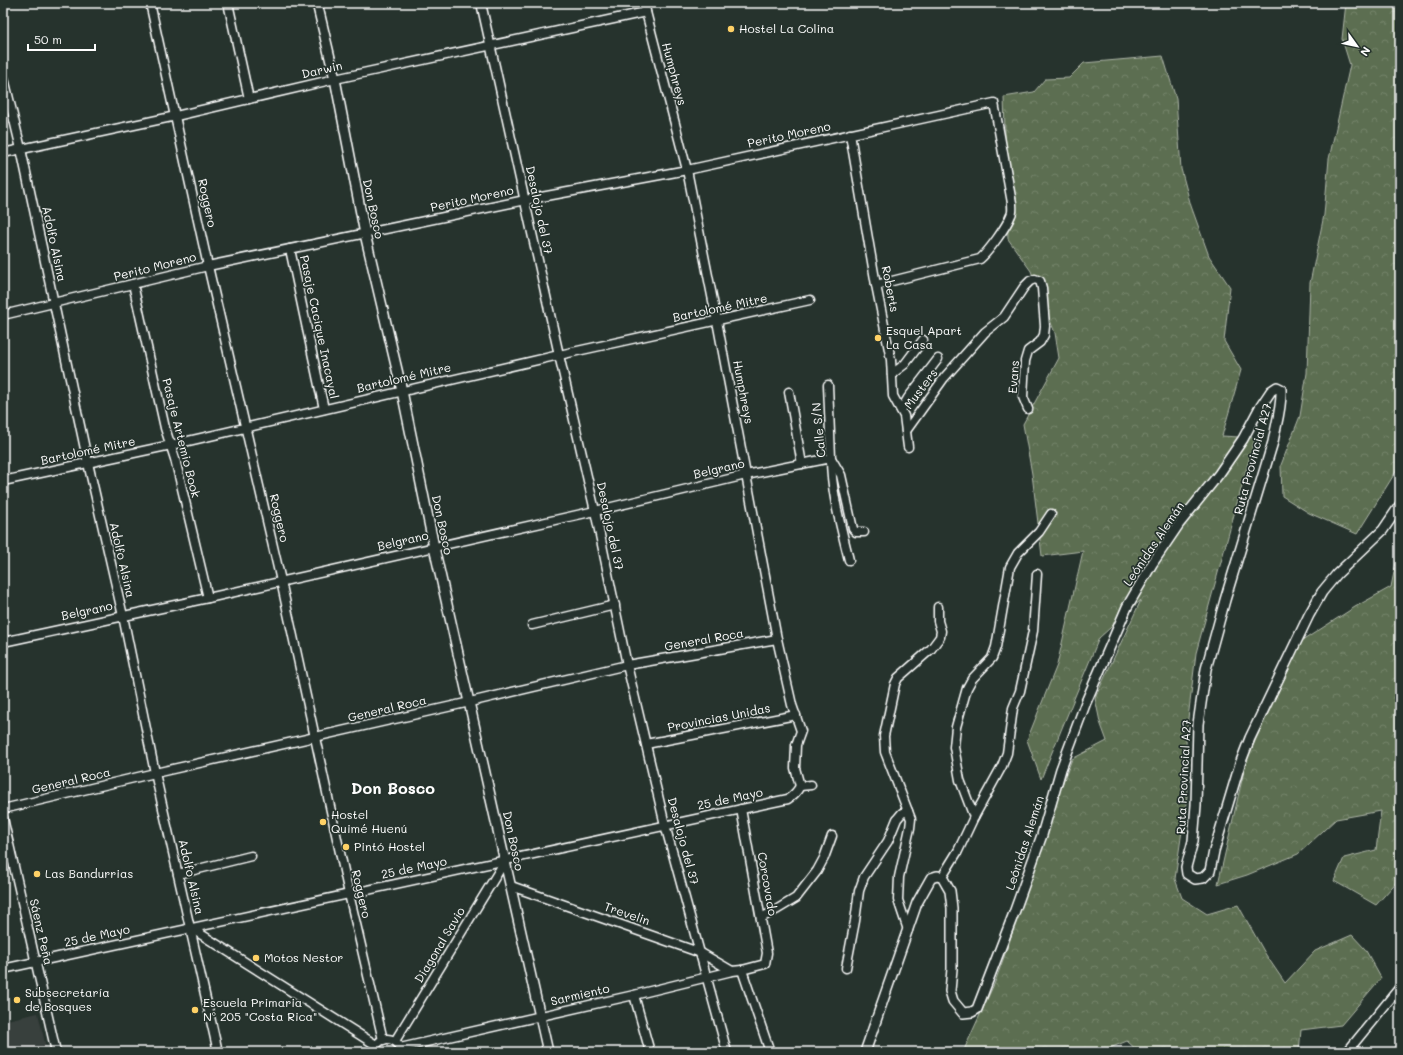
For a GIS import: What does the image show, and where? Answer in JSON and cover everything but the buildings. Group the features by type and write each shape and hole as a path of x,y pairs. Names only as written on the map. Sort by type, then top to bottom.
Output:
{"street":[{"name":"Roggero","path":"150,3 208,266 281,581 349,894 378,1045"},
{"path":"228,3 249,99"},
{"name":"Don Bosco","path":"317,3 335,79 365,234 402,391 434,547 548,1052"},
{"name":"Desalojo del 37","path":"481,3 595,511 627,665 665,825 708,976 727,1052"},
{"name":"Humphreys","path":"645,3 646,12 687,170 777,639 792,705 802,730 796,745 795,768 800,786"},
{"name":"Darwin","path":"3,153 646,12"},
{"name":"Adolfo Alsina","path":"3,74 21,149 88,463 123,616 155,773 218,1052"},
{"name":"Perito Moreno","path":"3,315 208,266 525,200 687,170 994,103 1012,203 1012,214 987,253 980,259 876,285"},
{"name":"Roberts","path":"850,134 876,285 891,360 893,396 904,416 908,447"},
{"name":"Pasaje Cacique Inacayal","path":"290,249 324,409"},
{"name":"Musters","path":"906,431 944,378 985,332 1004,317 1024,287 1030,281 1035,279 1040,282"},
{"name":"Evans","path":"1028,409 1023,397 1025,361 1028,351 1040,342 1044,335 1045,326 1042,288 1040,282"},
{"name":"Pasaje Artemio Book","path":"134,284 165,428 175,458 208,598"},
{"name":"Bartolomé Mitre","path":"3,481 246,428 559,355 810,300"},
{"path":"892,374 905,364 923,340"},
{"path":"901,410 908,398 938,359"},
{"name":"Calle S/N","path":"828,385 831,458 841,475 853,529 856,532 864,532"},
{"name":"Leónidas Alemán","path":"942,877 950,891 952,908 952,969 950,991 953,1001 963,1013 972,1012 977,1009 1014,913 1042,835 1060,769 1086,702 1127,607 1152,564 1180,524 1219,474 1243,438 1259,408 1271,391 1278,387 1281,390"},
{"name":"Ruta Provincial A27","path":"1281,390 1273,442 1225,600 1206,669 1198,724 1196,805 1193,841 1186,867 1188,874 1195,879 1203,878 1210,871 1216,844 1245,751 1312,609 1322,592 1337,574 1383,530 1400,505"},
{"path":"789,392 802,464"},
{"path":"831,458 831,471 840,524 849,560"},
{"name":"Belgrano","path":"3,642 208,598 595,511 746,475 831,458"},
{"path":"974,817 960,780 954,747 956,727 967,688 972,678 992,658 996,647 1010,566 1018,553 1039,532 1051,514"},
{"path":"865,1052 917,903 931,878 937,876 942,877 958,851 974,817 1002,766 1007,753 1013,708 1020,691 1033,631 1037,574"},
{"path":"532,626 615,606"},
{"path":"908,930 898,900 899,877 911,819 888,764 885,752 884,736 895,684 898,678 931,649 940,637 942,631 938,621 938,607"},
{"name":"General Roca","path":"3,810 155,773 627,665 777,639"},
{"name":"Provincias Unidas","path":"646,744 796,716"},
{"path":"800,786 811,785"},
{"name":"25 de Mayo","path":"3,969 788,799 794,796 800,786"},
{"name":"Corcovado","path":"741,809 767,953 765,964"},
{"path":"846,968 859,891 864,877 888,842 897,819 902,813 908,811"},
{"name":"Sáenz Peña","path":"3,818 56,1052"},
{"path":"761,918 796,898 817,871 824,858 832,836"},
{"path":"178,874 251,856"},
{"name":"Diagonal Savio","path":"398,1047 505,861"},
{"name":"Trevelin","path":"511,886 701,953 732,971"},
{"path":"191,928 378,1045"},
{"name":"Sarmiento","path":"378,1045 391,1039 398,1047 765,964"},
{"path":"742,970 770,1052"},
{"path":"1347,1052 1400,987"},
{"path":"634,994 650,1052"}],"shaded area":[{"path":"38,1013 47,1052 3,1052 3,1021"}],"green space":[{"path":"1346,3 1400,3 1400,465 1357,534 1309,513 1282,496 1281,465 1300,416 1307,373 1310,283 1324,215 1329,159 1350,65 1342,39"},
{"path":"1163,56 1176,99 1181,169 1191,206 1209,256 1230,287 1224,341 1241,370 1222,436 1255,438 1196,653 1186,735 1187,796 1175,879 1182,898 1207,914 1238,905 1266,955 1285,983 1315,951 1352,935 1365,949 1381,978 1341,1025 1301,1030 1299,1052 1139,1052 1127,1041 1100,1052 963,1052 995,982 1009,943 1033,860 1072,759 1107,741 1100,722 1095,698 1141,600 1099,638 1041,779 1027,740 1057,665 1083,551 1042,556 1032,474 1023,424 1059,358 1055,333 1031,271 1008,239 1004,97 1034,92 1045,79 1069,78 1084,63"},
{"path":"1400,543 1400,878 1376,905 1334,881 1344,858 1376,850 1381,811 1336,819 1298,854 1247,875 1218,884 1247,758 1302,641 1355,607 1391,587"}],"place":[{"name":"Hostel La Colina","path":"731,29"},
{"name":"Esquel Apart La Casa","path":"878,338"},
{"name":"Hostel Quimé Huenú","path":"323,822"},
{"name":"Pintó Hostel","path":"346,847"},
{"name":"Las Bandurrias","path":"37,874"},
{"name":"Motos Nestor","path":"256,958"},
{"name":"Subsecretaría de Bosques","path":"17,1000"},
{"name":"Escuela Primaria Nº 205 \"Costa Rica\"","path":"195,1010"}],"district":[{"name":"Don Bosco","path":"393,788"}]}
